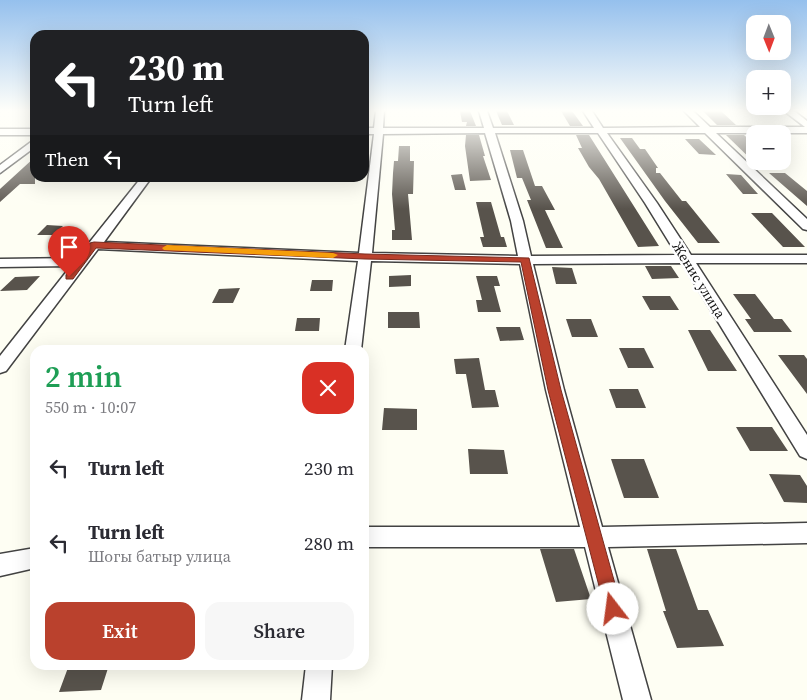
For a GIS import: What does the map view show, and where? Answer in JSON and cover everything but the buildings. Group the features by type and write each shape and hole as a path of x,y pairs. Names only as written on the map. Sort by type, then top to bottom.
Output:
{"street":[{"path":"354,345 378,144"},
{"path":"493,144 517,221 555,390 638,700"},
{"name":"Женис улица","path":"610,144 651,203 807,451"},
{"path":"721,144 807,226"},
{"path":"0,170 30,146"},
{"path":"0,367 143,182"},
{"path":"94,245 365,256 526,260 807,259"},
{"path":"0,263 81,262"},
{"path":"369,537 594,537 807,533"},
{"path":"0,566 30,559"},
{"path":"316,700 319,670"}],"slow traffic":[{"path":"167,248 333,255"}],"route":[{"path":"69,277 94,245 365,256 526,260 555,390 613,609"}]}
